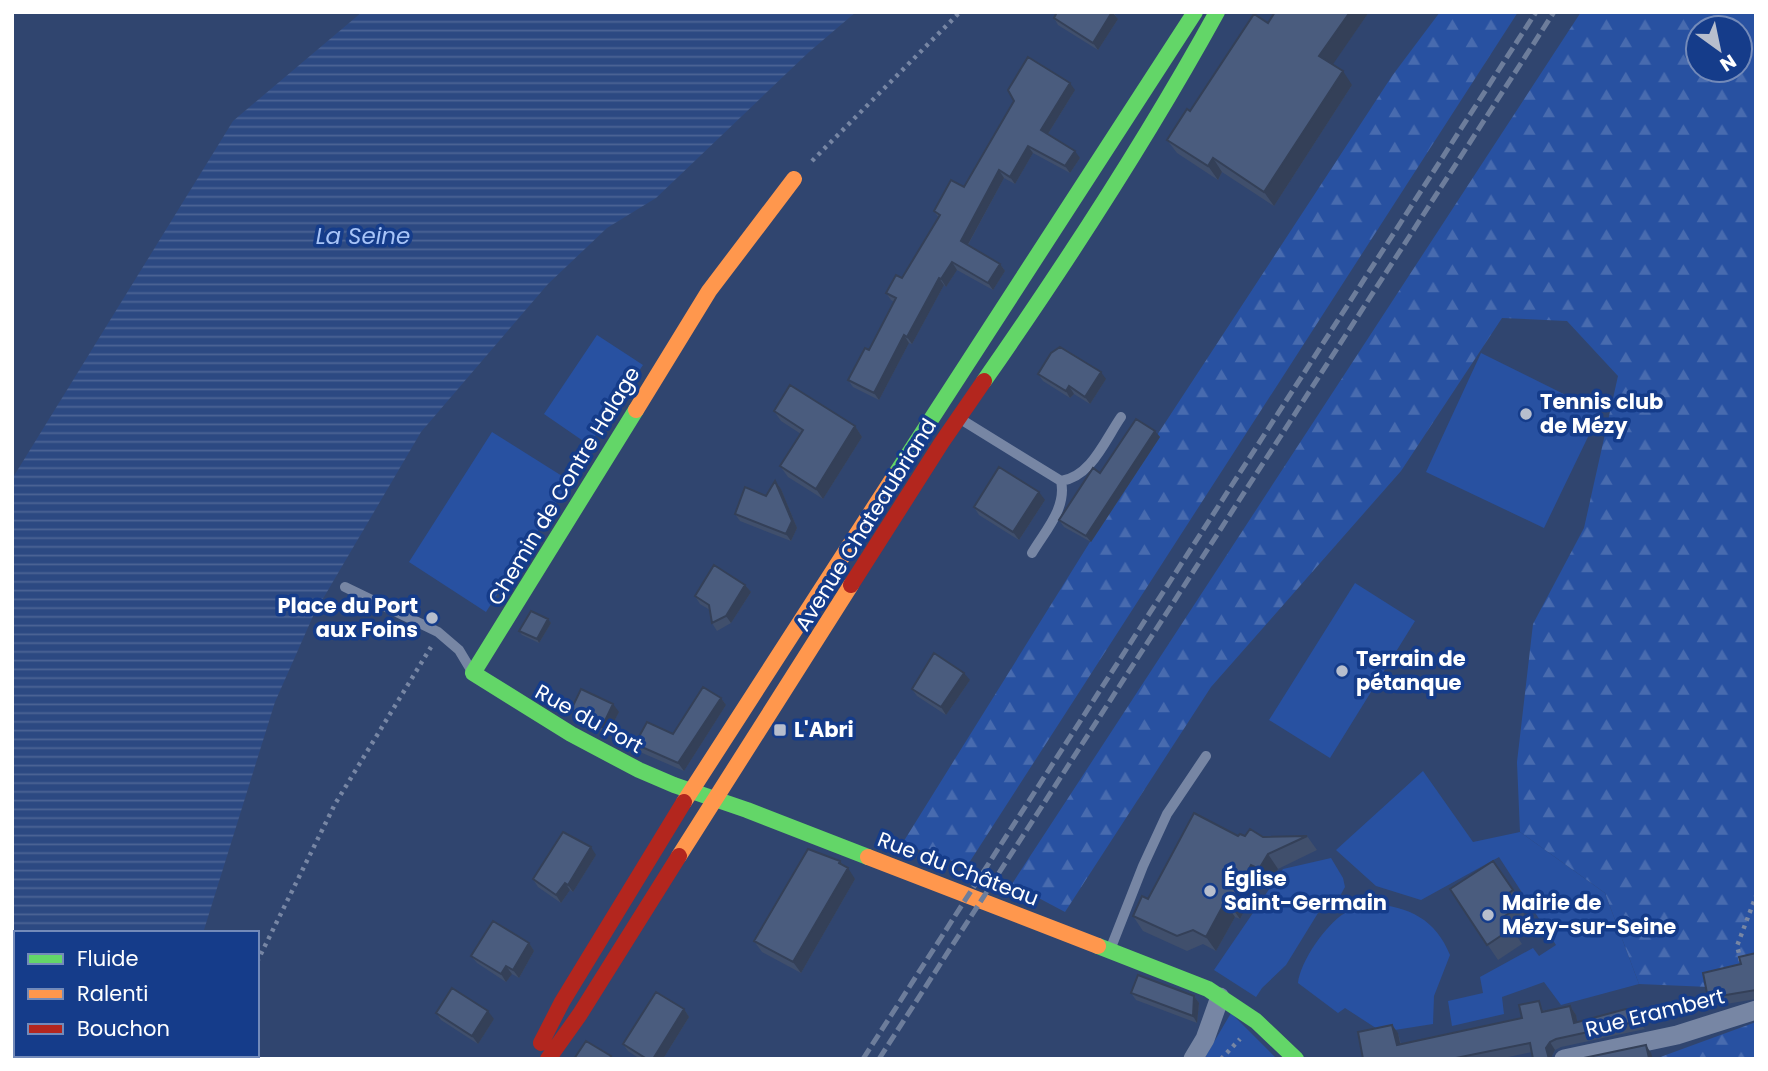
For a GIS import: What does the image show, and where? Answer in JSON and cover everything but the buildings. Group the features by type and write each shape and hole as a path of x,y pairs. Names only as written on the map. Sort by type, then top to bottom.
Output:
{"main road":[{"name":"Avenue Chateaubriand","path":"533,1059 562,1002 690,793 1195,12"},
{"name":"Avenue Chateaubriand","path":"548,1059 580,1014 959,418 1034,310 1173,92 1217,12"},
{"name":"Chemin de Contre Halage","path":"473,673 709,291 794,179"},
{"name":"Rue du Port","path":"473,673 575,739 690,793"},
{"name":"Rue du Château","path":"690,793 754,813 1214,993 1256,1021 1296,1059"}],"street":[{"path":"1193,1059 1205,1039 1214,993"},
{"name":"Rue Erambert","path":"1564,1059 1677,1035 1756,1010"}],"lane":[{"path":"959,418 1061,481 1074,479 1085,471 1121,417"},
{"path":"1032,553 1060,507 1064,495 1061,481"},
{"path":"345,587 438,632 459,650 473,673"},
{"path":"1110,951 1143,866 1167,814 1206,756"}],"path":[{"path":"794,179 960,12"},
{"path":"259,958 335,803 432,646 442,653"},
{"path":"1743,972 1737,946 1756,896"}],"green space":[{"path":"1440,12 1518,12 967,866 902,844 1146,452 1392,76"},
{"path":"1581,12 1756,12 1756,989 1639,984 1605,893 1520,832 1517,762 1533,624 1584,528 1618,376 1567,321 1502,318 1401,471 1211,687 1065,912 1012,884"},
{"path":"597,335 643,365 589,445 544,414"},
{"path":"1481,353 1600,412 1544,528 1426,472"},
{"path":"492,432 570,481 486,612 409,562"},
{"name":"Terrain de pétanque","path":"1355,583 1415,621 1330,758 1269,720"},
{"path":"1423,771 1473,842 1520,832 1605,893 1639,984 1561,1005 1544,982 1502,997 1504,1014 1452,1026 1448,1001 1483,993 1480,977 1533,948 1539,956 1556,945 1499,857 1421,900 1376,886 1336,850"},
{"path":"1331,858 1343,878 1345,887 1340,896 1318,913 1286,965 1256,997 1214,970 1283,869"},
{"path":"1372,904 1398,908 1420,917 1444,943 1450,955 1434,996 1433,1024 1382,1032 1345,1008 1338,1013 1298,983 1304,965 1322,934 1348,911"},
{"path":"1231,1013 1277,1059 1204,1059"},
{"path":"1756,1022 1756,1059 1655,1059"}],"water":[{"name":"La Seine","path":"362,12 856,12 809,52 656,198 607,228 548,284 421,432 314,614 275,702 204,931 14,931 14,1057 147,1057 146,1059 12,1059 12,479 233,121"}],"railway":[{"path":"863,1059 1536,12"},
{"path":"879,1059 1554,12"}],"traffic: fast":[{"path":"895,475 1195,12"},
{"path":"984,381 1105,200 1217,12"},
{"path":"636,410 473,673 571,734 639,770 868,857"},
{"path":"1098,946 1208,989 1256,1021 1296,1059"}],"traffic: slow":[{"path":"636,410 709,291 794,179"},
{"path":"684,802 895,475"},
{"path":"679,856 851,585"},
{"path":"868,857 1098,946"}],"traffic: jam":[{"path":"851,585 984,381"},
{"path":"541,1043 562,1002 684,802"},
{"path":"548,1059 580,1014 679,856"}],"place":[{"name":"Tennis club de Mézy","path":"1526,414"},
{"name":"Place du Port aux Foins","path":"432,618"},
{"name":"Terrain de pétanque","path":"1342,671"},
{"name":"L'Abri","path":"780,730"},
{"name":"Église Saint-Germain","path":"1210,891"},
{"name":"Mairie de Mézy-sur-Seine","path":"1488,915"}]}
